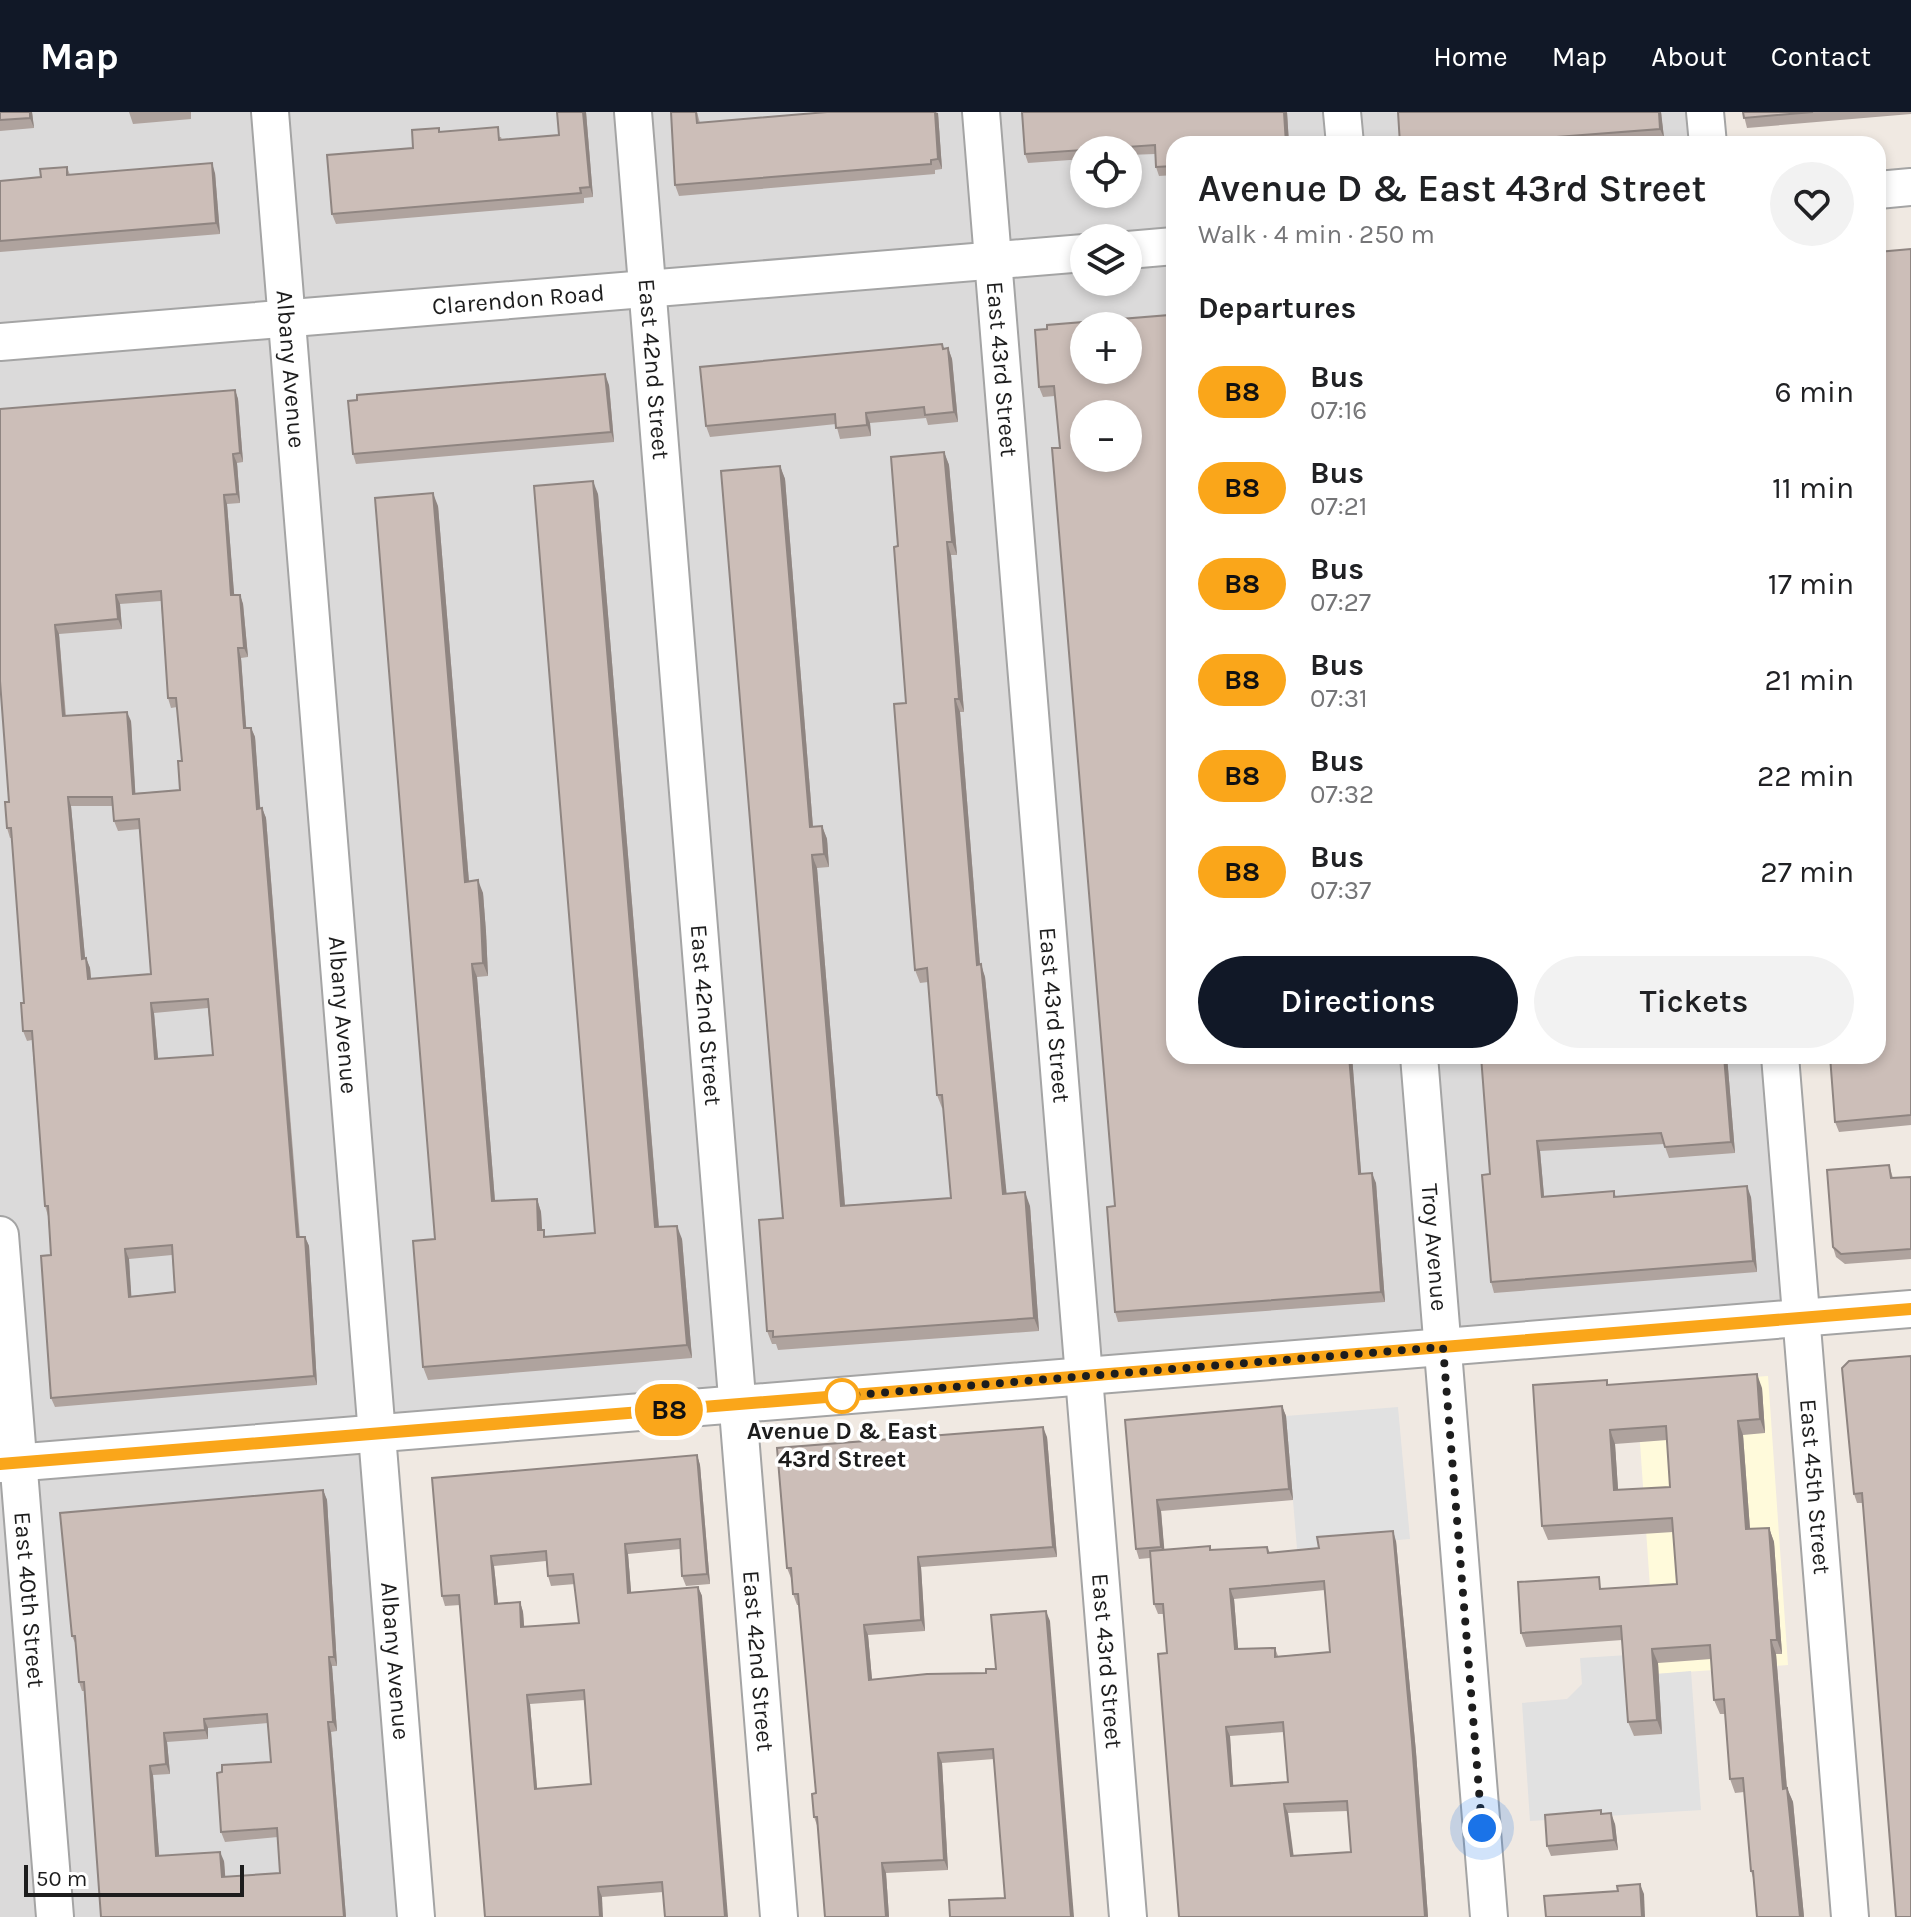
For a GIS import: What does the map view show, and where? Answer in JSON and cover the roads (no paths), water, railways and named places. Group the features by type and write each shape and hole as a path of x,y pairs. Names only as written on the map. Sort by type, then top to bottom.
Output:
{"street":[{"name":"Albany Avenue","path":"270,112 416,1917"},
{"name":"East 42nd Street","path":"633,112 779,1917"},
{"name":"East 43rd Street","path":"981,112 1128,1917"},
{"path":"1342,112 1344,136"},
{"path":"1705,112 1707,136"},
{"path":"1886,189 1911,187"},
{"path":"1142,249 1166,247"},
{"name":"Clarendon Road","path":"0,342 1070,254"},
{"name":"Troy Avenue","path":"1420,1064 1489,1917"},
{"name":"East 45th Street","path":"1781,1064 1850,1917"},
{"name":"East 40th Street","path":"0,1235 9,1464 55,1917"},
{"path":"9,1464 1911,1309"}],"place":[{"name":"Avenue D & East 43rd Street","path":"842,1396"}]}
